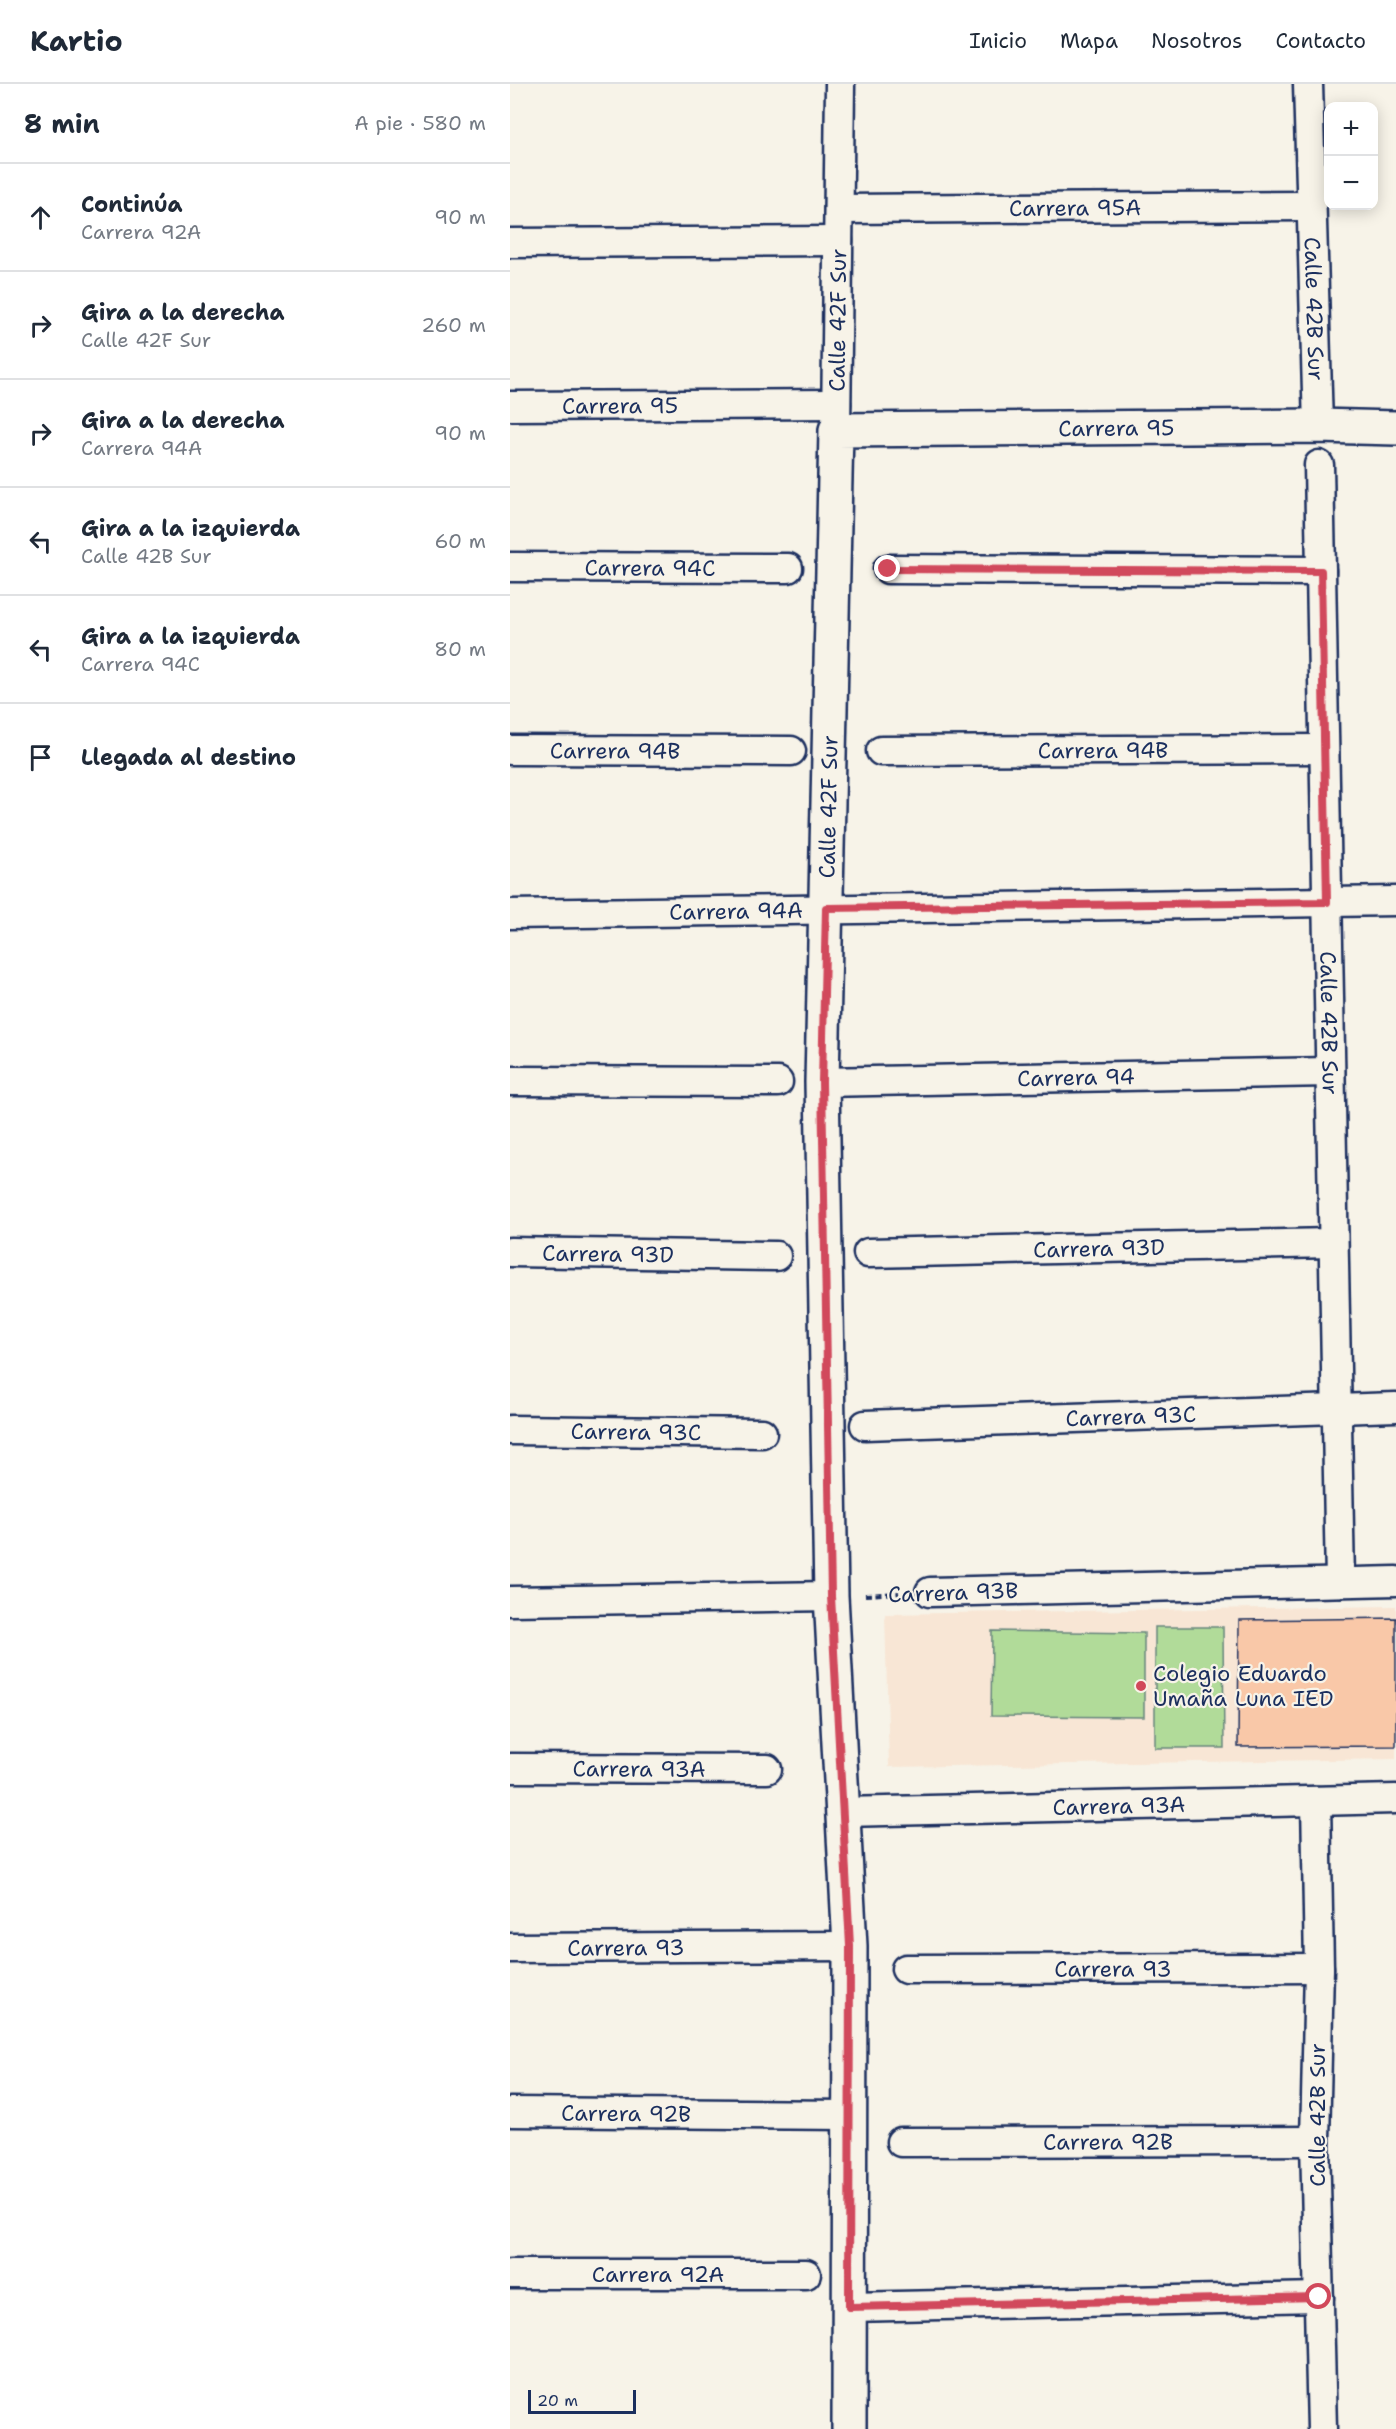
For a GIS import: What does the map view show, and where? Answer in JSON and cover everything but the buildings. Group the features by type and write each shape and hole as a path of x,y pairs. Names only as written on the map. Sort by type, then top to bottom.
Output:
{"street":[{"name":"Calle 42F Sur","path":"840,84 836,417 822,1082 831,1596 850,1946 849,2429"},
{"name":"Calle 42B Sur","path":"1308,84 1318,426"},
{"name":"Carrera 95A","path":"838,209 1311,206"},
{"path":"510,243 838,241"},
{"name":"Carrera 95","path":"510,406 836,417 1396,428"},
{"name":"Calle 42B Sur","path":"1319,465 1331,1243 1340,1582"},
{"name":"Carrera 94C","path":"510,567 788,568"},
{"path":"888,569 1321,571"},
{"name":"Carrera 94B","path":"881,751 1324,749"},
{"name":"Carrera 94B","path":"510,750 791,751"},
{"name":"Carrera 94A","path":"510,914 1396,901"},
{"name":"Carrera 94","path":"822,1082 1330,1072"},
{"path":"510,1081 778,1082"},
{"name":"Carrera 93D","path":"868,1253 1331,1243"},
{"name":"Carrera 93D","path":"510,1252 776,1256"},
{"name":"Carrera 93C","path":"865,1425 1396,1407"},
{"name":"Carrera 93C","path":"510,1430 762,1433"},
{"name":"Carrera 93B","path":"930,1592 1396,1581"},
{"path":"510,1600 831,1596"},
{"name":"Carrera 93A","path":"510,1768 767,1768"},
{"name":"Carrera 93A","path":"843,1812 1396,1799"},
{"name":"Calle 42B Sur","path":"1316,1801 1319,1968 1315,2141 1322,2429"},
{"name":"Carrera 93","path":"510,1948 850,1946"},
{"name":"Carrera 93","path":"906,1969 1319,1968"},
{"name":"Carrera 92B","path":"510,2112 849,2115"},
{"name":"Carrera 92B","path":"901,2142 1315,2141"},
{"name":"Carrera 92A","path":"510,2274 806,2274"},
{"path":"849,2307 1319,2297"}],"path":[{"name":"Carrera 93B","path":"831,1596 930,1592"}],"shaded area":[{"name":"Colegio Eduardo Umaña Luna IED","path":"1396,1606 1396,1759 889,1767 885,1614"}],"green space":[{"path":"1155,1627 1223,1627 1224,1748 1155,1748"},
{"path":"992,1631 1144,1633 1144,1717 991,1716"}],"place":[{"name":"Colegio Eduardo Umaña Luna IED","path":"1141,1686"}],"route":[{"path":"888,569 1321,571 1327,902 826,908 822,1082 831,1596 850,1946 849,2307 1319,2297"}]}
